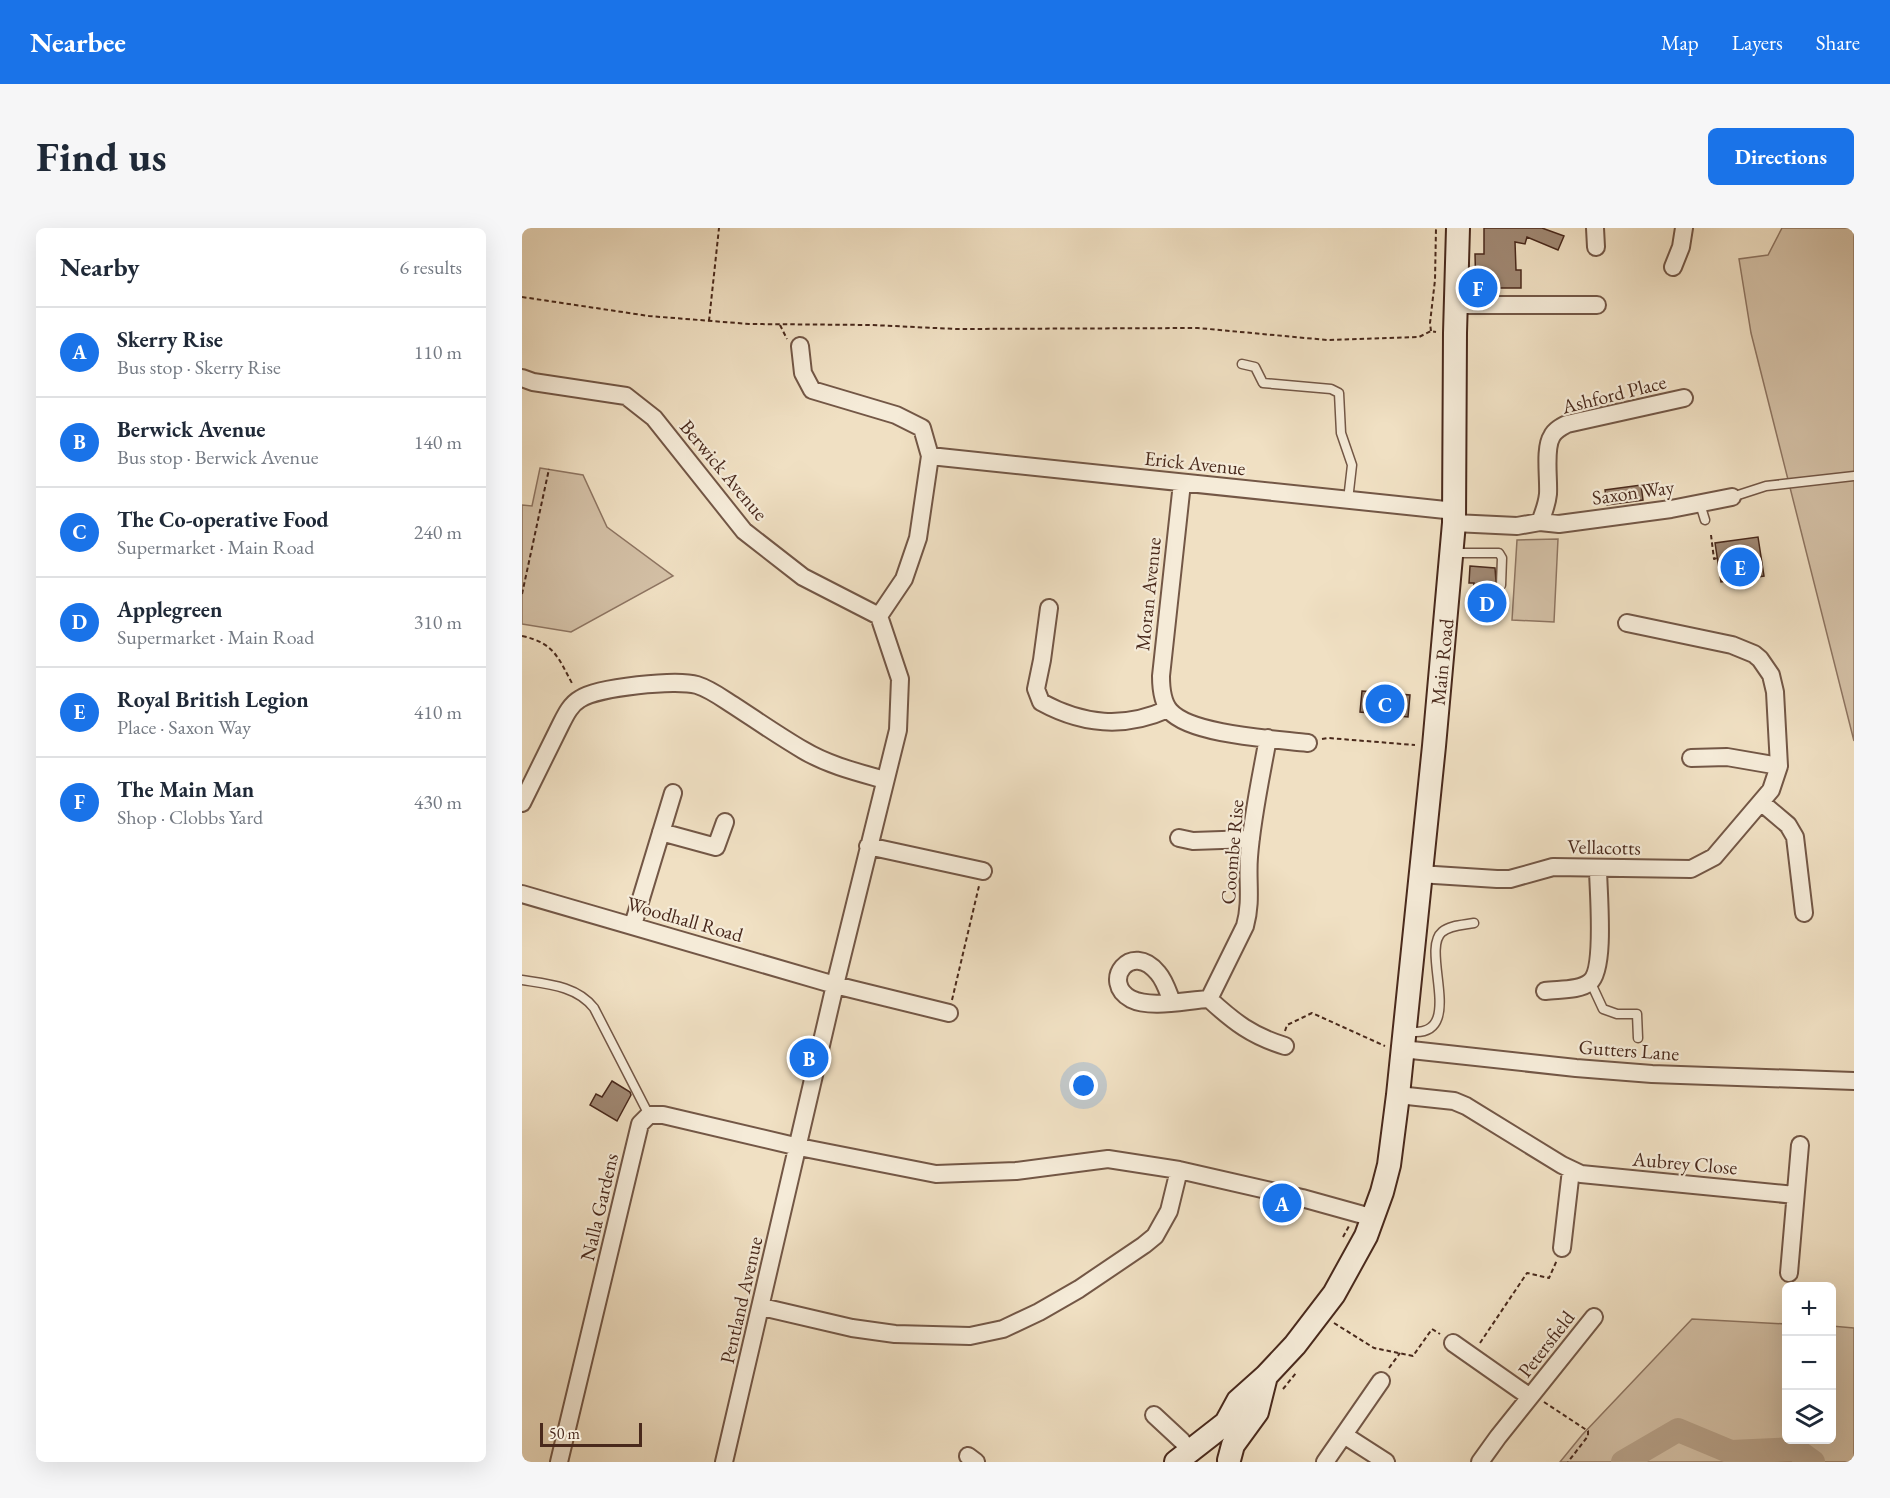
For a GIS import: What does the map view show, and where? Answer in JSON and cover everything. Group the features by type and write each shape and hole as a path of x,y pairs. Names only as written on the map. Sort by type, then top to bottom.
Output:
{"main road":[{"name":"Main Road","path":"1162,1462 1164,1456 1190,1452 1226,1423 1238,1401 1295,1345 1334,1294 1348,1272 1374,1218 1389,1165 1434,746 1452,553 1458,228"},
{"path":"1230,1461 1233,1445 1257,1412 1266,1376"},
{"path":"1190,1452 1210,1443 1230,1461"}],"street":[{"path":"1595,228 1596,247"},
{"path":"1673,267 1681,247 1684,228"},
{"path":"1456,305 1597,305"},
{"path":"799,1147 868,846 898,730 900,679 879,616 903,579 918,538 930,456 922,428 896,415 812,390 803,373 800,346"},
{"name":"Berwick Avenue","path":"522,378 533,382 626,396 654,418 744,531 803,577 879,616"},
{"name":"Ashford Place","path":"1540,522 1546,510 1548,495 1548,447 1550,438 1556,430 1567,424 1684,398"},
{"name":"Erick Avenue","path":"930,456 1348,501 1454,517"},
{"name":"Moran Avenue","path":"1168,709 1164,700 1161,676 1182,483"},
{"name":"Saxon Way","path":"1540,522 1558,524 1700,504 1732,497"},
{"path":"1454,517 1517,526 1540,522"},
{"path":"1049,608 1036,689 1041,702 1072,716 1112,723 1141,720 1168,709 1176,717 1204,729 1308,743"},
{"name":"Vellacotts","path":"1419,874 1510,879 1553,867 1691,869 1714,857 1762,803 1776,781 1779,766 1775,692 1771,675 1761,659 1732,645 1627,623"},
{"path":"522,803 567,711 581,698 601,692 670,682 698,685 710,690 824,761 885,780"},
{"name":"Coombe Rise","path":"1209,999 1245,926 1248,914 1250,900 1248,867 1251,839 1268,738"},
{"path":"1691,758 1727,757 1779,766"},
{"path":"633,926 673,793"},
{"path":"1762,803 1788,825 1795,837 1804,913"},
{"path":"661,832 716,847 725,822"},
{"path":"1179,838 1193,841 1251,839"},
{"path":"868,846 983,871"},
{"path":"1545,991 1576,987 1590,981 1595,976 1599,960 1598,868"},
{"name":"Woodhall Road","path":"522,894 835,985 949,1013"},
{"path":"1172,1002 1209,999 1240,1026 1282,1046"},
{"name":"Gutters Lane","path":"1403,1040 1507,1061 1630,1072 1854,1081"},
{"name":"Aubrey Close","path":"1398,1095 1454,1101 1467,1106 1570,1170 1591,1175 1795,1195"},
{"path":"649,1115 663,1115 799,1147 936,1174 1016,1171 1108,1159 1179,1170 1302,1198 1374,1218"},
{"name":"Nalla Gardens","path":"559,1462 640,1124 649,1115"},
{"path":"1789,1273 1800,1145"},
{"name":"Pentland Avenue","path":"724,1462 799,1147"},
{"path":"762,1307 852,1328 895,1334 970,1336 1003,1329 1030,1317 1079,1289 1144,1245 1163,1224 1169,1211 1179,1170"},
{"path":"1562,1248 1570,1170"},
{"name":"Petersfield","path":"1480,1462 1594,1317"},
{"name":"Petersfield","path":"1453,1343 1530,1397"},
{"path":"1325,1462 1381,1381"},
{"path":"1154,1415 1190,1452"},
{"path":"1344,1435 1386,1462"}],"lane":[{"path":"1242,364 1255,367 1263,383 1331,389 1339,393 1341,433 1352,465 1348,501"},
{"path":"1732,497 1766,486 1854,476"},
{"path":"1700,504 1705,520"},
{"path":"1452,553 1499,553 1503,558 1501,585"},
{"path":"1403,1040 1425,1032 1437,1017 1439,990 1436,941 1441,932 1451,927 1474,923"},
{"path":"522,980 575,991 586,998 594,1008 649,1115"},
{"path":"1590,981 1603,1009 1617,1014 1637,1014 1638,1038"}],"path":[{"path":"708,321 719,228"},
{"path":"1431,331 1436,228"},
{"path":"522,297 649,316 749,324 872,325 956,329 1198,328 1327,340 1419,337 1431,331 1455,333"},
{"path":"522,594 549,469"},
{"path":"1712,535 1714,559 1717,558"},
{"path":"522,636 535,639 553,649 581,698"},
{"path":"1308,743 1328,738 1434,746"},
{"path":"949,1013 983,871"},
{"path":"1282,1046 1287,1024 1312,1013 1382,1046 1403,1040"},
{"path":"1471,1355 1527,1273 1549,1278 1562,1248"},
{"path":"1334,1323 1374,1348 1413,1356 1432,1329 1453,1343"},
{"path":"1381,1381 1400,1353"},
{"path":"1530,1397 1540,1399 1588,1431 1588,1436 1568,1462"}],"shaded area":[{"path":"1782,228 1854,228 1854,741 1751,333 1739,259 1768,255"},
{"path":"540,468 583,475 607,527 673,576 571,632 522,624 522,505 532,506"},
{"path":"1558,539 1554,622 1512,620 1517,540"},
{"path":"1692,1319 1782,1324 1782,1444 1836,1444 1836,1326 1854,1328 1854,1462 1560,1462 1582,1435"}],"building":[{"path":"1484,228 1542,228 1564,236 1558,250 1527,237 1525,244 1515,242 1516,270 1521,270 1521,288 1493,288 1493,294 1476,294 1475,254 1484,254"},
{"path":"1641,485 1643,500 1607,505 1605,490"},
{"path":"1758,537 1764,576 1721,582 1715,543"},
{"path":"1470,566 1495,568 1497,596 1501,596 1499,613 1472,610 1474,583 1469,583"},
{"path":"1362,691 1410,695 1408,717 1360,712"},
{"path":"612,1081 630,1092 631,1095 617,1121 590,1105 596,1094 602,1097"}],"waterway":[{"path":"1623,1462 1678,1430 1731,1452 1795,1449 1813,1462"}],"place":[{"name":"The Main Man","path":"1478,288"},
{"name":"Royal British Legion","path":"1740,567"},
{"name":"Applegreen","path":"1487,603"},
{"name":"The Co-operative Food","path":"1385,704"},
{"name":"Berwick Avenue","path":"809,1058"},
{"name":"Skerry Rise","path":"1282,1203"}]}
